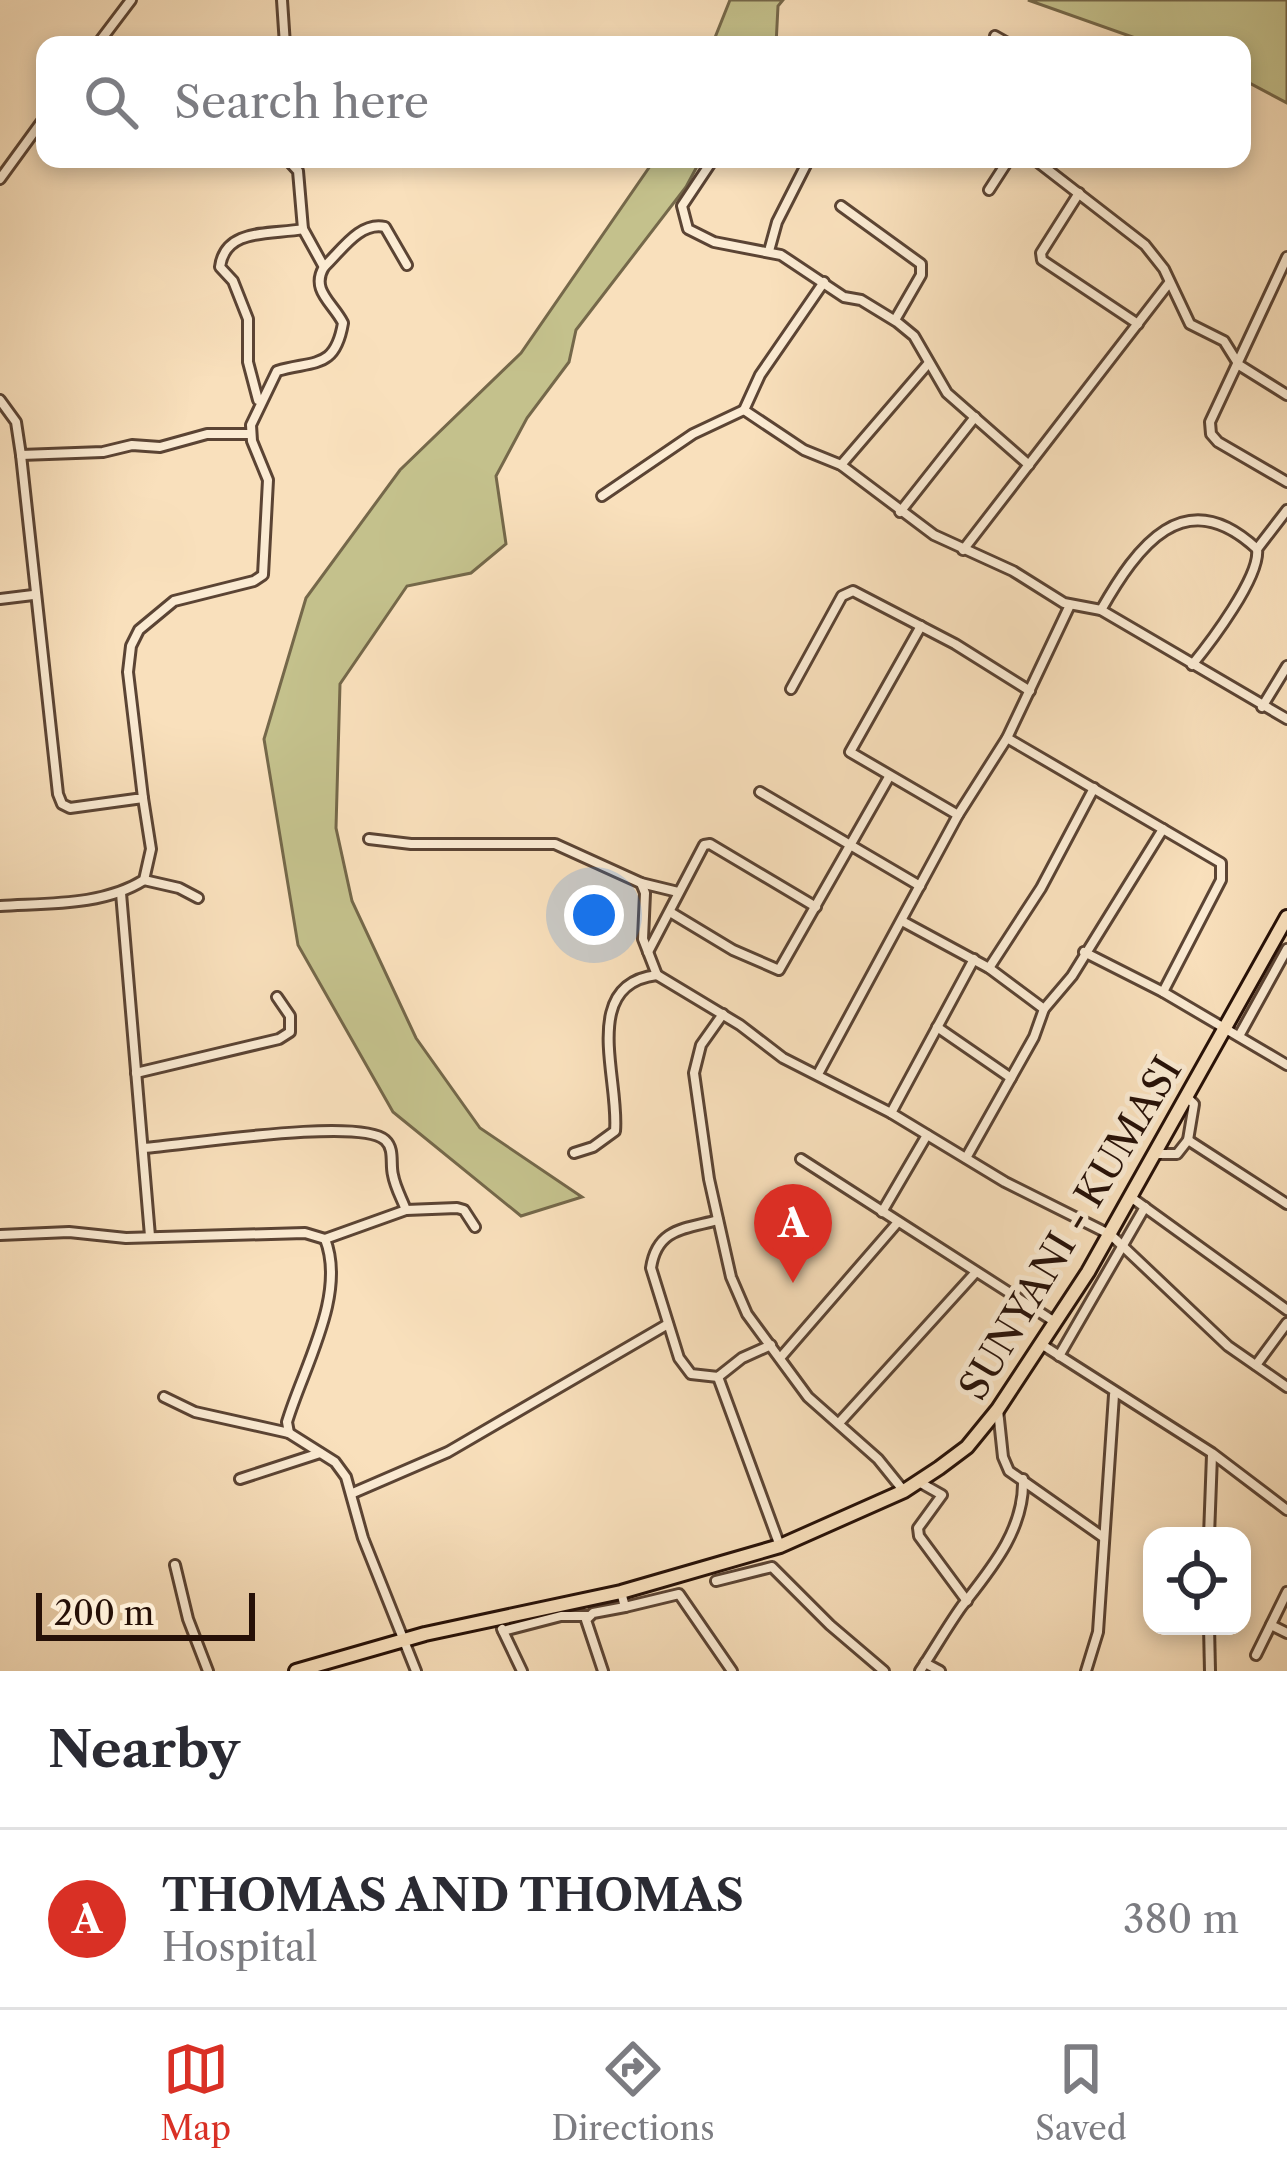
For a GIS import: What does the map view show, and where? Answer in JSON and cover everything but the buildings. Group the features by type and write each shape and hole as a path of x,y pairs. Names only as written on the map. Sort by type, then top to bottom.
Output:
{"main road":[{"name":"SUNYANI - KUMASI","path":"296,1671 404,1640 500,1625 780,1546 904,1491 967,1447 998,1409 1111,1235 1187,1097 1232,1033 1286,922"}],"street":[{"path":"104,36 130,0"},
{"path":"282,0 284,36"},
{"path":"0,178 36,129"},
{"path":"295,168 303,229 324,267"},
{"path":"707,168 682,206 688,229 714,242 769,250 844,297 861,300 895,320 914,336 947,393 1029,465"},
{"path":"769,250 777,221 804,168"},
{"path":"989,190 1003,168"},
{"path":"1045,168 1145,244 1190,324 1224,341 1239,365 1287,395"},
{"path":"1050,172 1053,168"},
{"path":"1079,194 1041,253 1042,260 1138,324"},
{"path":"841,206 920,264 921,275 895,320"},
{"path":"144,880 152,849 128,657 140,631 167,604 263,575 268,480 251,434 259,402 277,370 326,360 335,351 343,323 320,290 319,274 364,228 375,224 385,227 407,265"},
{"path":"259,402 248,362 248,319 233,281 220,267 221,255 239,238 303,229"},
{"path":"1287,257 1210,422 1218,442 1287,482"},
{"path":"602,496 693,434 744,410 760,375 824,282"},
{"path":"963,550 1169,283"},
{"path":"841,465 927,365"},
{"path":"0,400 16,422 21,454 58,794 62,805 70,808 143,798"},
{"path":"744,410 803,450 841,465 900,512 963,550 1013,571 1070,605 1101,610 1287,719"},
{"path":"900,512 975,417"},
{"path":"21,454 104,452 132,445 160,447 208,434 251,434"},
{"path":"1192,665 1230,616 1258,560 1257,549 1287,510"},
{"path":"1101,610 1137,551 1176,524 1210,520 1257,549"},
{"path":"791,689 842,596 853,591 1030,691"},
{"path":"0,599 33,595"},
{"path":"818,1074 958,815 1007,738 1070,605"},
{"path":"921,626 851,749 856,758 958,815"},
{"path":"1262,707 1287,666"},
{"path":"1007,738 1214,856 1222,872 1163,992"},
{"path":"670,912 733,950 779,970 889,777"},
{"path":"989,968 1041,888 1094,788"},
{"path":"760,792 920,886"},
{"path":"966,1158 1039,1028 1044,1009 1065,986 1163,829"},
{"path":"369,839 411,844 555,844 641,883 678,892"},
{"path":"647,955 704,844 816,907"},
{"path":"0,906 121,893 144,880 198,898"},
{"path":"641,883 647,955 657,975 723,1014 783,1058 1111,1235 1228,1346 1287,1387"},
{"path":"121,893 150,1236"},
{"path":"902,921 989,968 1044,1009"},
{"path":"1232,1033 1287,949"},
{"path":"1084,952 1287,1065"},
{"path":"892,1113 974,959"},
{"path":"574,1153 593,1147 615,1131 609,1059 612,1010 630,980 657,975"},
{"path":"136,1073 279,1039 290,1032 290,1016 277,997"},
{"path":"723,1014 701,1045 694,1073 731,1277 747,1314 808,1397 878,1460 904,1491"},
{"path":"937,1028 1011,1078"},
{"path":"1156,1154 1172,1156 1188,1140 1194,1104 1187,1097"},
{"path":"144,1148 361,1130 385,1140 390,1148 393,1178 406,1210"},
{"path":"882,1212 927,1135"},
{"path":"1188,1140 1287,1204"},
{"path":"801,1159 1055,1322"},
{"path":"1132,1198 1287,1310"},
{"path":"1059,1356 1145,1207"},
{"path":"0,1235 69,1232 106,1238 305,1233 325,1239 406,1210 457,1208 464,1210 475,1227"},
{"path":"718,1220 661,1240 650,1268 684,1368 698,1376 718,1377"},
{"path":"781,1358 898,1222"},
{"path":"289,1433 291,1406 327,1304 332,1270 325,1239"},
{"path":"839,1423 976,1272"},
{"path":"1256,1365 1287,1323"},
{"path":"352,1493 448,1452 668,1324"},
{"path":"1041,1344 1212,1453 1287,1510"},
{"path":"718,1377 728,1366 771,1345"},
{"path":"718,1377 780,1546"},
{"path":"1086,1671 1098,1633 1114,1393"},
{"path":"164,1397 196,1412 289,1433 322,1453 346,1477 364,1538 416,1671"},
{"path":"998,1409 1005,1465 1103,1538"},
{"path":"239,1479 322,1453"},
{"path":"1209,1527 1212,1453"},
{"path":"940,1671 923,1667 992,1571 1016,1523 1024,1496 1023,1479"},
{"path":"919,1482 942,1495 918,1528 919,1536 967,1600"},
{"path":"175,1565 188,1619 208,1671"},
{"path":"716,1581 772,1567 884,1671"},
{"path":"621,1592 625,1607"},
{"path":"1256,1654 1287,1592"},
{"path":"522,1671 500,1625 588,1616 679,1594 732,1671"},
{"path":"588,1616 586,1628 603,1671"},
{"path":"1271,1625 1287,1633"},
{"path":"1210,1635 1210,1671"}],"shaded area":[{"path":"730,0 783,0 778,6 776,36 716,36"},
{"path":"1028,0 1287,0 1287,103 1251,84 1251,36 1130,36"},
{"path":"649,168 696,168 576,330 569,362 527,418 496,476 506,544 471,573 407,586 340,684 336,828 352,901 416,1038 480,1128 582,1197 521,1216 393,1112 298,945 264,739 306,598 400,470 521,353"}],"place":[{"name":"THOMAS AND THOMAS","path":"793,1283"}]}
